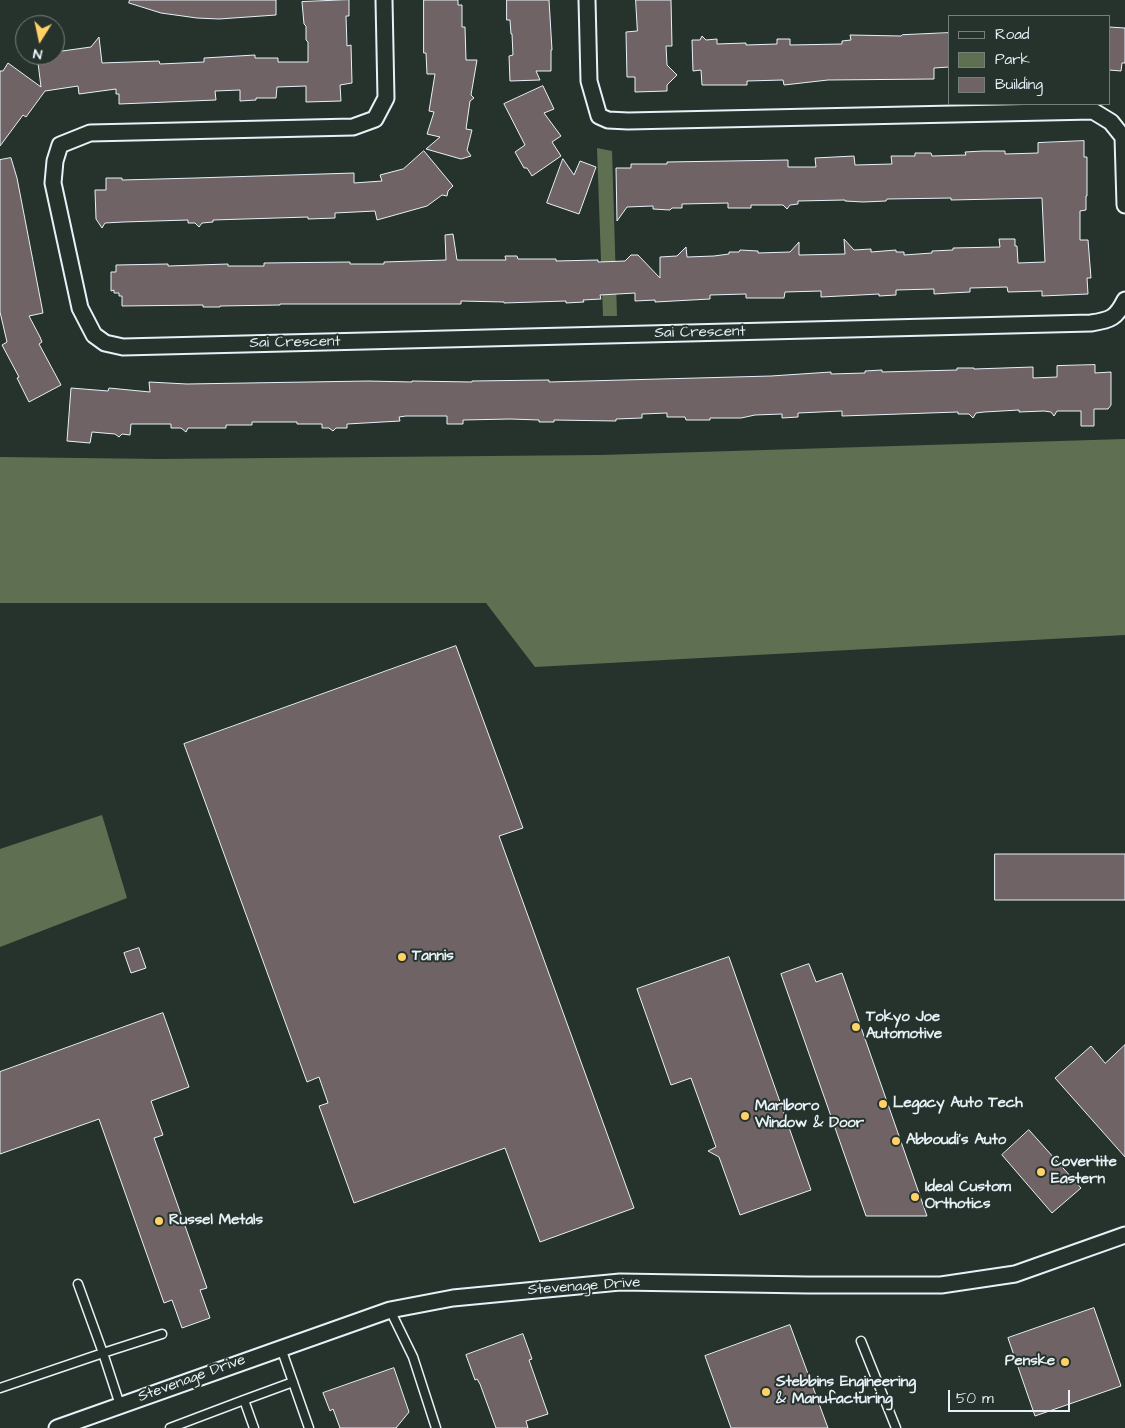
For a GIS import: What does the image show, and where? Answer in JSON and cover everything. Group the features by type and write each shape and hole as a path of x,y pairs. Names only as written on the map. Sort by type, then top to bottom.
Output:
{"street":[{"name":"Sai Crescent","path":"384,0 386,98 374,119 353,127 90,133 60,145 55,161 53,183 80,308 94,335 106,343 123,347 1092,323 1114,317 1119,313 1125,300"},
{"path":"587,0 589,81 599,116 608,120 638,121 1093,111 1111,122 1123,137 1125,205"},
{"name":"Stevenage Drive","path":"57,1428 390,1310 453,1298 620,1282 941,1285 1015,1274 1125,1235"}],"lane":[{"path":"78,1284 120,1405"},
{"path":"390,1310 413,1357 436,1428"},
{"path":"0,1388 162,1334"},
{"path":"861,1341 896,1428"},
{"path":"281,1348 309,1428"},
{"path":"170,1428 293,1382"},
{"path":"244,1400 254,1428"}],"green space":[{"path":"597,148 612,151 617,316 603,316"},
{"path":"1125,439 1125,635 535,667 486,603 0,603 0,457 160,459 601,455"},
{"path":"102,815 127,898 0,947 0,849"}],"building":[{"path":"130,0 276,0 276,15 219,19 197,18 161,13 129,3"},
{"path":"349,0 349,16 346,16 347,46 351,45 352,83 340,85 341,101 306,102 306,86 277,87 276,98 256,98 256,100 240,101 240,90 215,91 216,100 119,104 119,94 116,94 116,89 79,94 78,86 45,91 26,117 23,115 0,146 0,71 3,71 8,63 41,87 38,65 65,65 65,51 91,47 99,37 102,63 159,61 160,64 204,62 204,58 255,55 255,58 278,58 278,62 308,62 308,42 306,40 302,2"},
{"path":"424,0 458,0 458,5 462,5 462,27 465,27 466,60 477,60 471,95 474,98 470,101 466,129 472,130 467,150 471,156 461,159 426,149 440,137 427,134 434,112 429,111 435,74 427,74 426,53 424,53"},
{"path":"507,0 549,0 552,50 551,71 536,71 540,80 510,81 509,56 513,55 510,20 507,20"},
{"path":"636,0 671,0 672,46 666,46 667,65 677,75 667,85 667,91 635,92 635,77 627,77 626,32 637,31"},
{"path":"1110,27 1125,28 1125,63 1122,63 1121,71 1110,70"},
{"path":"948,33 948,67 934,68 934,79 828,80 784,85 783,80 747,81 747,85 702,85 701,70 693,71 692,40 700,40 702,36 706,40 717,39 717,44 777,44 777,39 790,39 790,45 842,44 842,41 851,40 850,35"},
{"path":"543,86 554,109 544,113 561,136 552,142 561,156 532,176 527,168 524,168 515,152 525,145 504,104"},
{"path":"1084,141 1084,157 1087,157 1087,196 1086,210 1080,211 1080,240 1088,240 1091,278 1087,278 1088,294 1042,296 1042,291 1008,292 1007,287 970,288 970,292 934,294 934,289 896,290 896,295 879,296 879,294 821,297 821,291 785,292 784,298 746,298 746,294 710,295 710,299 655,302 655,300 635,301 635,293 600,295 601,299 566,303 566,301 504,303 461,301 461,304 280,304 203,307 203,305 122,306 122,296 119,296 119,293 114,293 114,290 111,291 111,272 116,272 116,265 228,264 228,266 264,266 264,263 350,262 350,264 384,264 384,262 446,260 445,235 453,234 457,260 506,260 505,256 517,256 518,259 556,259 556,261 598,260 598,262 625,261 631,255 638,255 660,278 660,257 677,256 686,247 687,257 714,256 729,254 729,252 739,252 740,250 758,251 758,253 790,252 799,242 799,255 845,254 844,239 854,250 871,249 871,252 896,250 896,252 904,252 904,255 953,250 953,248 1000,247 999,239 1015,239 1018,263 1045,262 1042,198 887,199 886,201 863,202 845,200 798,201 798,204 790,205 787,209 783,205 751,205 751,208 728,208 728,203 682,204 682,208 672,208 670,210 653,209 653,206 627,207 617,221 616,168 631,168 631,164 667,164 667,162 788,160 788,167 816,167 815,158 854,156 855,165 892,164 891,156 915,156 915,153 931,153 932,156 966,155 965,152 983,151 1005,151 1005,154 1038,153 1038,143"},
{"path":"424,151 453,186 448,191 447,196 442,195 427,206 377,220 375,211 335,213 335,218 213,220 213,222 202,223 199,227 195,223 188,223 188,220 105,223 102,228 96,219 95,190 106,190 106,178 122,178 122,180 354,173 354,183 382,181 380,175 403,169"},
{"path":"11,158 17,178 43,313 29,316 42,342 39,344 61,385 29,402 17,378 19,377 2,345 7,342 0,312 0,160"},
{"path":"563,159 574,175 580,161 596,167 579,214 547,203"},
{"path":"1095,365 1095,373 1111,372 1111,405 1108,409 1094,409 1094,426 1081,426 1081,411 1057,411 1054,416 1051,412 1019,412 1019,410 976,413 973,418 969,414 958,414 958,412 842,416 842,411 798,413 798,417 782,418 782,414 686,420 685,417 667,417 667,413 642,414 642,418 616,419 616,421 554,420 554,422 539,422 539,420 510,419 463,420 463,424 447,424 447,416 406,416 399,417 400,421 347,424 347,428 336,428 333,431 329,428 322,428 322,424 297,424 297,422 252,422 252,425 226,425 226,428 188,428 186,432 181,428 171,428 171,424 131,424 130,435 122,434 119,437 115,434 92,432 90,443 67,441 71,388 108,391 109,388 150,392 149,382 187,384 549,380 549,382 771,376 831,372 831,374 865,373 865,371 882,370 882,372 957,370 957,368 1033,367 1033,378 1057,377 1057,366"},
{"name":"Tannis","path":"456,646 523,828 499,836 634,1208 540,1242 505,1148 354,1203 319,1106 328,1103 319,1077 307,1082 184,744"},
{"path":"995,854 1125,854 1125,900 995,900"},
{"path":"139,948 146,968 131,973 124,953"},
{"name":"Marlboro Window & Door","path":"729,957 811,1190 740,1215 719,1157 708,1151 716,1147 691,1078 671,1085 637,989"},
{"path":"809,964 816,982 842,973 927,1216 866,1216 781,974"},
{"name":"Russel Metals","path":"163,1013 189,1087 151,1101 163,1135 154,1138 207,1288 200,1290 210,1318 182,1328 172,1300 164,1303 99,1119 0,1154 0,1072"},
{"path":"1125,1045 1125,1157 1055,1078 1091,1046 1105,1063"},
{"name":"Covertite Eastern","path":"1029,1130 1081,1188 1052,1213 1002,1155"},
{"name":"Penske","path":"1094,1308 1121,1386 1035,1416 1008,1338"},
{"name":"Stebbins Engineering & Manufacturing","path":"790,1325 828,1428 731,1428 705,1356"},
{"path":"523,1334 532,1359 529,1360 548,1414 526,1421 528,1428 496,1428 480,1384 477,1379 475,1380 466,1355"},
{"path":"394,1368 409,1412 396,1428 340,1428 333,1409 330,1411 323,1393"}],"place":[{"name":"Tannis","path":"402,957"},
{"name":"Tokyo Joe Automotive","path":"856,1027"},
{"name":"Legacy Auto Tech","path":"883,1104"},
{"name":"Marlboro Window & Door","path":"745,1116"},
{"name":"Abboudi's Auto","path":"896,1141"},
{"name":"Covertite Eastern","path":"1041,1172"},
{"name":"Ideal Custom Orthotics","path":"915,1197"},
{"name":"Russel Metals","path":"159,1221"},
{"name":"Penske","path":"1065,1362"},
{"name":"Stebbins Engineering & Manufacturing","path":"766,1392"}]}
